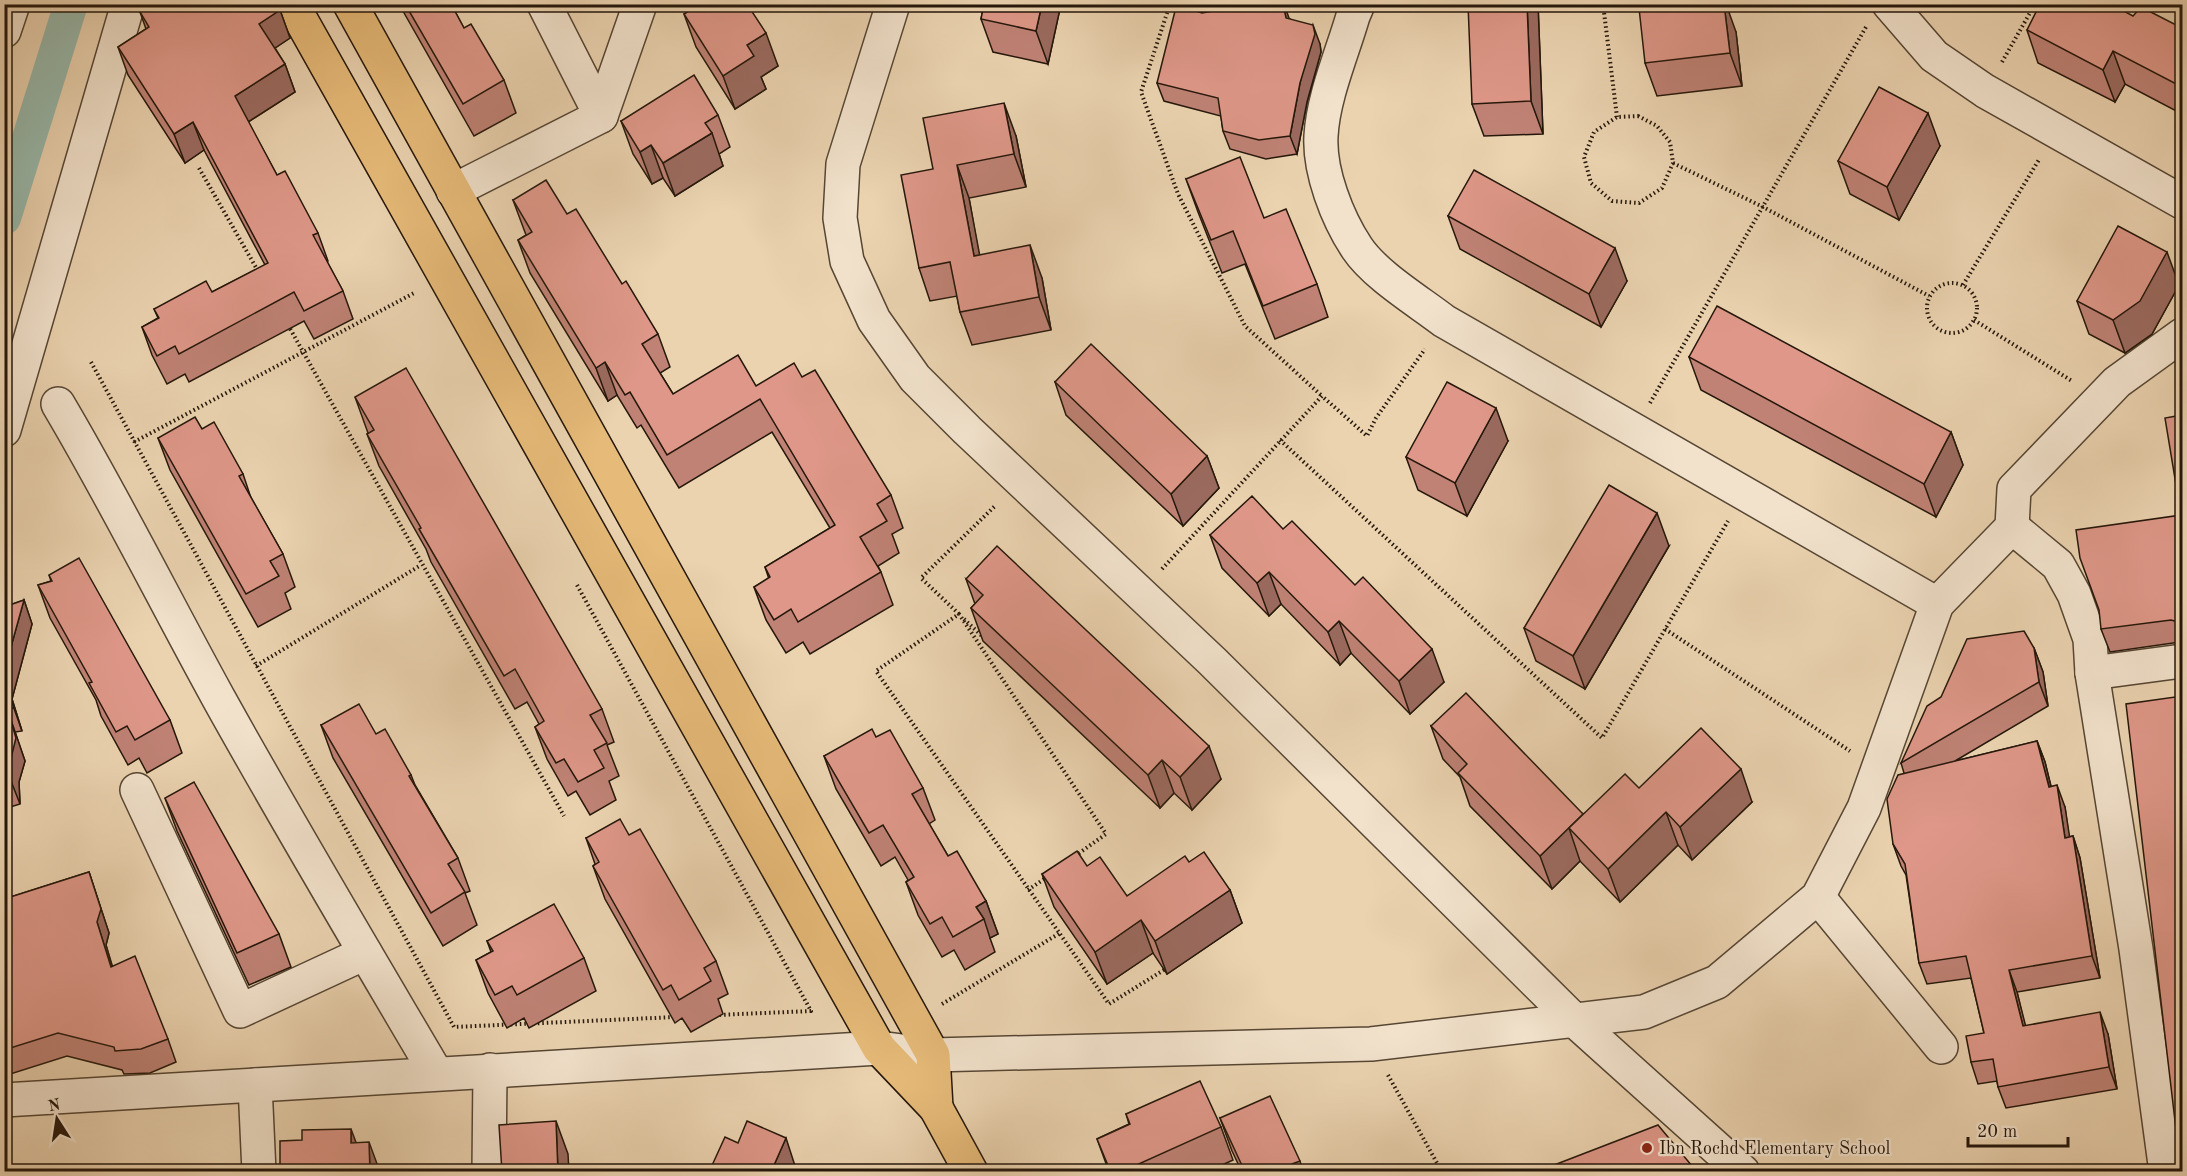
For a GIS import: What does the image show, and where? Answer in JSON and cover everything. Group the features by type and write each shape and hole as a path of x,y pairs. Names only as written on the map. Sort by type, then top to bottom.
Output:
{"main road":[{"path":"292,4 879,1048 936,1108 971,1172"},
{"path":"350,4 933,1055 936,1108"}],"street":[{"path":"4,31 13,4"},
{"path":"4,430 128,4"},
{"path":"544,4 601,116"},
{"path":"453,191 601,116 639,4"},
{"path":"893,4 843,164 840,218 847,261 874,320 915,378 1020,481 1212,661 1574,1020 1743,1172"},
{"path":"1358,4 1325,110 1321,137 1329,188 1357,249 1385,277 1444,321 1937,603"},
{"path":"1878,15 1985,92 2182,202"},
{"path":"4,1100 879,1048 933,1055 1371,1044 1644,1012 1718,982 1818,897 1864,808 1937,603 2012,527 2014,489 2117,382 2182,335"},
{"path":"58,404 90,456 219,698 436,1073"},
{"path":"2012,527 2058,565 2074,594 2090,639 2092,672 2136,949 2166,1172"},
{"path":"2092,672 2182,662"},
{"path":"137,790 240,1011 365,953"},
{"path":"1818,897 1941,1047"},
{"path":"489,1172 490,1070"},
{"path":"255,1085 259,1172"}],"path":[{"path":"1170,4 1141,92 1178,194 1245,326 1367,436 1376,418 1444,321"},
{"path":"1603,4 1617,117"},
{"path":"1985,92 2035,4"},
{"path":"1634,429 1668,375 1763,207 1878,15"},
{"path":"1638,116 1657,126 1670,142 1673,164 1662,189 1639,202 1612,201 1591,183 1584,157 1594,132 1617,117 1638,116"},
{"path":"1963,285 2056,132"},
{"path":"1673,164 1763,207 1929,296"},
{"path":"199,168 263,280"},
{"path":"134,442 445,276"},
{"path":"1944,283 1963,285 1977,300 1974,320 1959,333 1940,331 1927,316 1929,296 1944,283"},
{"path":"1974,320 2101,398"},
{"path":"286,321 564,816"},
{"path":"91,362 454,1028 680,1017"},
{"path":"1139,594 1322,396"},
{"path":"1280,440 1602,738 1744,492"},
{"path":"984,638 921,578 1020,481"},
{"path":"256,666 421,565"},
{"path":"576,584 811,1011 716,1015"},
{"path":"959,614 1106,834 1067,862"},
{"path":"959,614 876,671 1109,1004 1170,966"},
{"path":"1665,629 1878,769"},
{"path":"1028,890 1048,876"},
{"path":"914,1021 1060,933"},
{"path":"1371,1044 1442,1172"}],"building":[{"path":"153,4 277,4 280,10 259,24 285,64 235,96 277,175 285,171 318,233 313,235 343,291 304,311 294,292 179,354 175,346 157,356 142,327 159,318 154,309 206,281 212,292 268,263 193,122 174,134 118,47 149,27 140,12"},
{"path":"405,4 451,4 464,28 471,24 504,80 463,104"},
{"path":"688,4 747,4 766,33 747,45 754,56 723,76 684,14 691,10"},
{"path":"984,4 1042,4 1036,31 981,19"},
{"path":"1252,4 1283,4 1286,18 1313,25 1315,34 1300,83 1290,136 1259,140 1223,131 1218,98 1157,83 1175,11 1190,9 1202,13"},
{"path":"1468,4 1527,4 1531,101 1472,104"},
{"path":"1673,4 1724,4 1730,53 1645,63 1639,8"},
{"path":"2040,4 2111,4 2133,16 2141,7 2182,28 2182,87 2113,51 2103,70 2027,30"},
{"path":"694,75 718,115 705,123 712,133 663,163 651,145 640,152 621,121"},
{"path":"1879,87 1928,113 1887,187 1838,161"},
{"path":"1004,103 1014,154 957,165 974,256 1030,245 1039,297 960,312 950,262 919,268 901,175 933,169 923,118"},
{"path":"1240,157 1264,218 1286,209 1317,284 1263,306 1233,231 1211,240 1186,179"},
{"path":"1474,170 1615,248 1589,294 1448,216"},
{"path":"546,180 567,214 576,209 622,284 626,281 658,334 642,344 673,394 738,355 756,386 794,363 802,377 815,370 891,495 877,504 887,521 860,537 881,572 798,622 791,609 774,620 754,587 770,577 765,567 835,525 760,399 667,455 630,392 625,395 605,362 596,368 518,240 532,232 513,200"},
{"path":"2118,226 2167,252 2140,301 2113,320 2077,301"},
{"path":"1717,306 1951,432 1924,484 1689,357"},
{"path":"1091,344 1207,456 1171,494 1055,382"},
{"path":"406,368 602,709 590,715 607,743 594,750 604,768 578,782 564,759 556,763 535,727 544,721 515,669 504,676 367,434 374,430 355,397"},
{"path":"1447,382 1496,408 1455,483 1406,457"},
{"path":"2182,415 2182,623 2171,620 2101,629 2099,610 2080,558 2076,530 2181,515 2165,418"},
{"path":"195,417 202,429 214,422 243,474 239,476 283,554 270,561 279,576 246,594 158,438"},
{"path":"1609,485 1657,513 1573,656 1524,628"},
{"path":"1252,496 1283,529 1292,521 1355,585 1363,577 1432,649 1399,681 1339,621 1328,632 1269,572 1257,583 1210,535"},
{"path":"997,546 1209,746 1180,777 1162,760 1148,775 971,608 983,595 966,579"},
{"path":"79,558 170,720 135,740 127,726 116,732 89,683 92,682 38,585 52,581 49,575"},
{"path":"24,600 4,672 4,607"},
{"path":"2024,631 2034,648 2039,682 1901,763 1927,706 1941,697 1967,639"},
{"path":"4,680 14,708 7,708 16,738 11,758 11,781 4,783"},
{"path":"1466,693 1583,814 1540,856 1458,773 1467,764 1431,726"},
{"path":"2182,696 2182,1172 2181,1172 2126,704"},
{"path":"359,704 376,734 385,729 411,775 409,776 458,858 448,864 465,892 431,913 321,725"},
{"path":"1701,728 1741,769 1680,827 1666,812 1608,869 1569,828 1625,774 1639,788"},
{"path":"872,729 876,737 890,730 923,788 912,794 948,856 957,851 986,901 976,907 984,919 953,937 942,917 930,924 906,882 914,877 883,825 869,833 824,756"},
{"path":"2037,741 2049,787 2057,785 2065,838 2073,836 2092,956 2009,970 2023,1026 2100,1012 2109,1067 1998,1087 1993,1059 1971,1062 1966,1036 1984,1033 1966,956 1919,963 1905,864 1893,844 1887,799 1898,775"},
{"path":"194,782 279,934 237,953 165,798"},
{"path":"620,819 629,835 640,829 716,961 704,968 711,981 679,1000 671,985 663,990 593,866 599,862 586,838"},
{"path":"1077,851 1087,866 1100,857 1127,896 1185,856 1189,862 1204,852 1230,890 1155,941 1141,920 1095,952 1042,874"},
{"path":"89,872 101,909 97,922 111,967 135,956 168,1039 141,1049 115,1051 114,1047 58,1033 4,1050 4,899"},
{"path":"554,904 584,958 517,995 512,986 495,995 476,960 493,951 487,941"},
{"path":"1200,1081 1221,1127 1121,1172 1102,1172 1109,1168 1097,1139 1130,1124 1126,1114"},
{"path":"1270,1096 1300,1161 1292,1164 1295,1172 1245,1172 1220,1118"},
{"path":"556,1121 558,1172 502,1172 499,1125"},
{"path":"747,1121 786,1138 771,1172 709,1172 725,1137 738,1143"},
{"name":"Ibn Rochd Elementary School","path":"1658,1125 1697,1172 1536,1172"},
{"path":"351,1129 351,1143 369,1142 370,1172 280,1172 280,1141 302,1140 302,1130"}],"waterway":[{"path":"4,218 71,4"}],"place":[{"name":"Ibn Rochd Elementary School","path":"1647,1148"}]}
